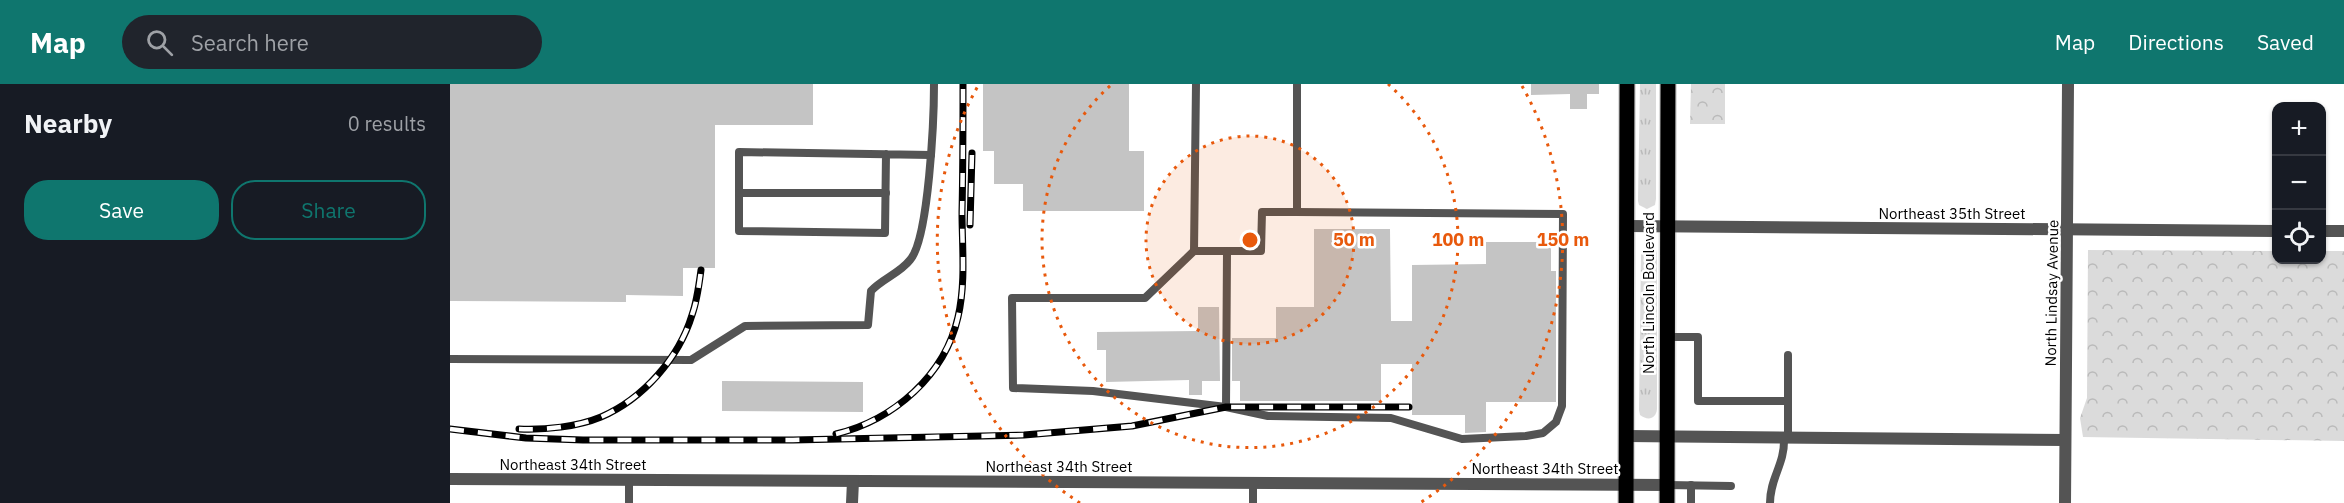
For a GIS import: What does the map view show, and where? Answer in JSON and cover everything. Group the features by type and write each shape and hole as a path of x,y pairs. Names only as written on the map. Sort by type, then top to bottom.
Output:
{"main road":[{"name":"North Lincoln Boulevard","path":"1626,503 1627,84"},
{"name":"North Lincoln Boulevard","path":"1667,503 1668,84"}],"street":[{"name":"North Lindsay Avenue","path":"2065,503 2068,84"},
{"name":"Northeast 35th Street","path":"1627,226 2272,231"},
{"path":"2326,231 2344,231"},
{"path":"1626,436 2065,440"},
{"name":"Northeast 34th Street","path":"450,479 1667,485"},
{"path":"852,503 853,481"}],"lane":[{"path":"450,359 691,360 745,326 868,325 870,291 910,261 920,241 934,131 934,84"},
{"path":"1194,251 1196,84"},
{"path":"1297,84 1297,212"},
{"path":"886,154 885,233 739,231 739,152 886,154 931,155"},
{"path":"739,193 886,193"},
{"path":"1262,212 1563,214 1562,406 1556,422 1543,433 1462,439 1391,418 1268,416 1226,407 1093,391 1013,388 1012,298 1145,298 1194,251 1261,251 1262,212"},
{"path":"1226,407 1227,251"},
{"path":"1667,337 1698,337 1698,401 1788,401"},
{"path":"1770,503 1770,490 1785,454 1788,355"},
{"path":"629,480 629,503"},
{"path":"1253,483 1253,503"},
{"path":"1667,485 1731,486"},
{"path":"1691,485 1691,503"}],"green space":[{"path":"1640,84 1656,84 1656,199 1655,205 1647,209 1639,205 1638,201"},
{"path":"1691,84 1725,84 1725,124 1690,124"},
{"path":"1646,247 1656,250 1657,254 1657,409 1655,415 1649,418 1640,415 1639,410 1641,253"},
{"path":"2088,250 2272,251 2272,264 2326,264 2326,251 2344,251 2344,441 2083,437 2080,418 2087,398"}],"building":[{"path":"450,84 813,84 813,125 715,125 715,268 683,268 683,296 626,295 626,302 450,301"},
{"path":"983,84 1129,84 1129,151 1144,151 1144,211 1023,211 1023,184 994,184 994,151 983,151"},
{"path":"1531,84 1599,84 1599,94 1587,94 1587,109 1570,109 1570,94 1531,95"},
{"path":"1314,229 1390,229 1391,321 1412,321 1412,265 1486,264 1486,242 1551,242 1551,271 1556,271 1556,402 1486,402 1486,432 1465,433 1465,415 1412,415 1412,364 1381,364 1381,401 1240,401 1240,381 1232,381 1232,338 1276,338 1276,307 1314,307"},
{"path":"1198,307 1219,307 1220,381 1202,381 1202,395 1189,395 1189,380 1106,382 1106,350 1097,350 1097,332 1198,331"},
{"path":"722,381 863,382 863,412 722,411"}],"railway":[{"path":"836,434 878,418 914,392 942,358 951,338 958,317 963,278 963,84"},
{"path":"970,225 972,153"},
{"path":"519,429 561,427 592,420 631,400 645,388 669,361 686,331 698,293 701,270"},
{"path":"450,429 526,438 583,440 793,440 1024,435 1132,426 1226,407 1409,407"}]}
